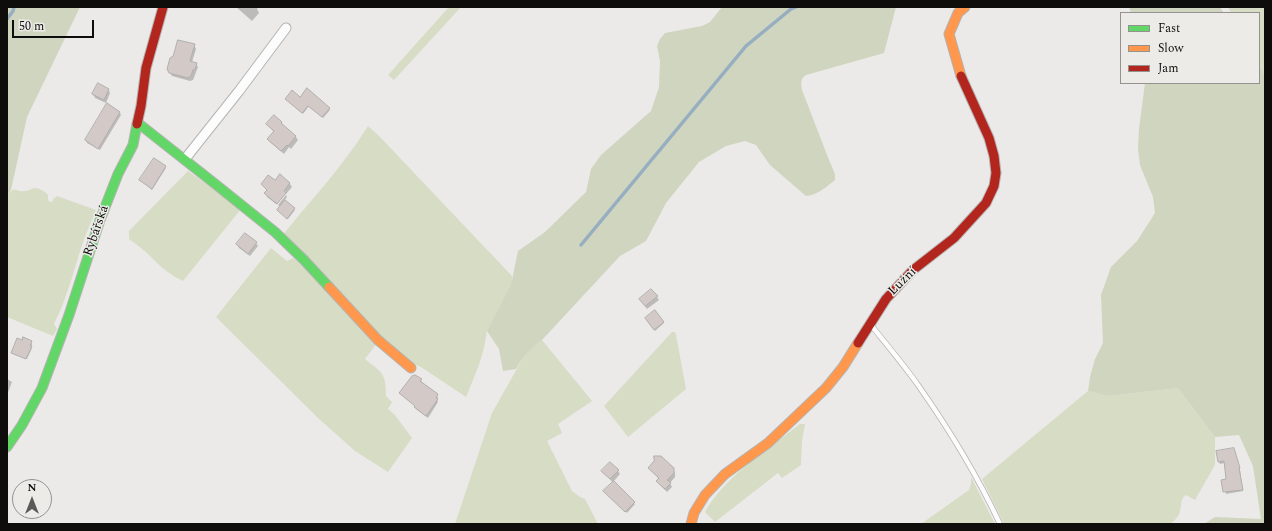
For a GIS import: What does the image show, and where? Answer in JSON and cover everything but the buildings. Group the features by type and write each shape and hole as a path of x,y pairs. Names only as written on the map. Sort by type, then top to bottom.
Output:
{"street":[{"name":"Rybářská","path":"7,446 22,425 42,388 69,316 100,220 118,174 133,145 141,106 146,68 163,7"},
{"name":"Lužní","path":"691,524 694,513 705,495 725,474 768,443 826,388 843,367 871,325 886,299 913,270 954,238 986,203 994,186 996,173 994,156 989,138 960,74 954,55 950,34 958,13 965,7"},
{"path":"186,159 286,28"},
{"path":"138,122 186,159 289,246 375,339 411,368"}],"lane":[{"path":"871,325 917,385 958,445 991,504 1000,524"}],"green space":[{"path":"7,7 80,7 27,117 11,190 7,196"},
{"path":"449,7 461,7 394,80 388,75"},
{"path":"722,7 896,7 884,53 806,75 802,80 802,90 835,174 835,180 818,192 806,196 770,165 756,145 745,141 726,146 699,162 666,203 646,241 620,256 542,340 527,353 516,369 503,371 499,349 487,331 511,285 518,251 545,232 586,192 591,169 601,155 651,111 659,87 660,61 657,46 665,33 702,26 710,22"},
{"path":"1129,7 1220,7 1223,12 1131,12"},
{"path":"1228,7 1265,7 1265,76 1260,65 1260,12 1230,12"},
{"path":"1260,66 1265,76 1265,524 1204,524 1215,517 1261,519 1253,466 1239,435 1215,437 1178,388 1108,396 1088,391 1095,359 1103,343 1101,295 1111,267 1137,241 1155,213 1153,197 1140,165 1138,148 1145,84 1260,84"},
{"path":"368,126 512,276 512,285 487,331 479,365 466,397 397,352 282,236 338,168"},
{"path":"188,171 241,209 183,281 164,270 129,239 129,231"},
{"path":"34,188 45,192 48,195 48,200 50,202 52,202 57,196 96,210 83,243 66,296 54,324 57,329 53,336 7,317 7,196 12,190 26,191"},
{"path":"271,248 287,261 293,258 297,261 377,343 365,359 384,377 386,396 392,402 388,409 395,415 412,438 388,472 355,451 318,418 216,317"},
{"path":"672,332 675,332 676,335 686,389 628,437 604,406"},
{"path":"542,340 592,401 558,424 562,433 547,441 572,491 585,499 598,524 455,524 492,413 523,358 529,350"},
{"path":"1178,388 1215,437 1215,465 1195,500 1186,495 1183,498 1179,515 1170,524 1004,524 982,479 1088,391 1108,396"},
{"path":"800,424 805,424 802,441 801,465 782,478 778,473 715,522 705,512 723,487 748,464"},
{"path":"971,477 995,524 921,524 969,490"}],"waterway":[{"path":"7,19 14,7"},
{"path":"581,245 746,46 791,9 796,7"}],"traffic: fast":[{"path":"138,123 275,232 329,287"},
{"path":"7,447 22,425 42,388 69,315 100,220 118,174 133,145 137,124"}],"traffic: slow":[{"path":"961,76 949,34 958,13 965,7"},
{"path":"329,287 378,340 411,368"},
{"path":"691,524 694,513 705,495 725,474 768,443 826,388 843,367 858,343"}],"traffic: jam":[{"path":"137,124 146,68 163,7"},
{"path":"858,343 886,299 913,270 954,238 986,203 994,186 996,173 994,156 989,138 961,76"}]}
